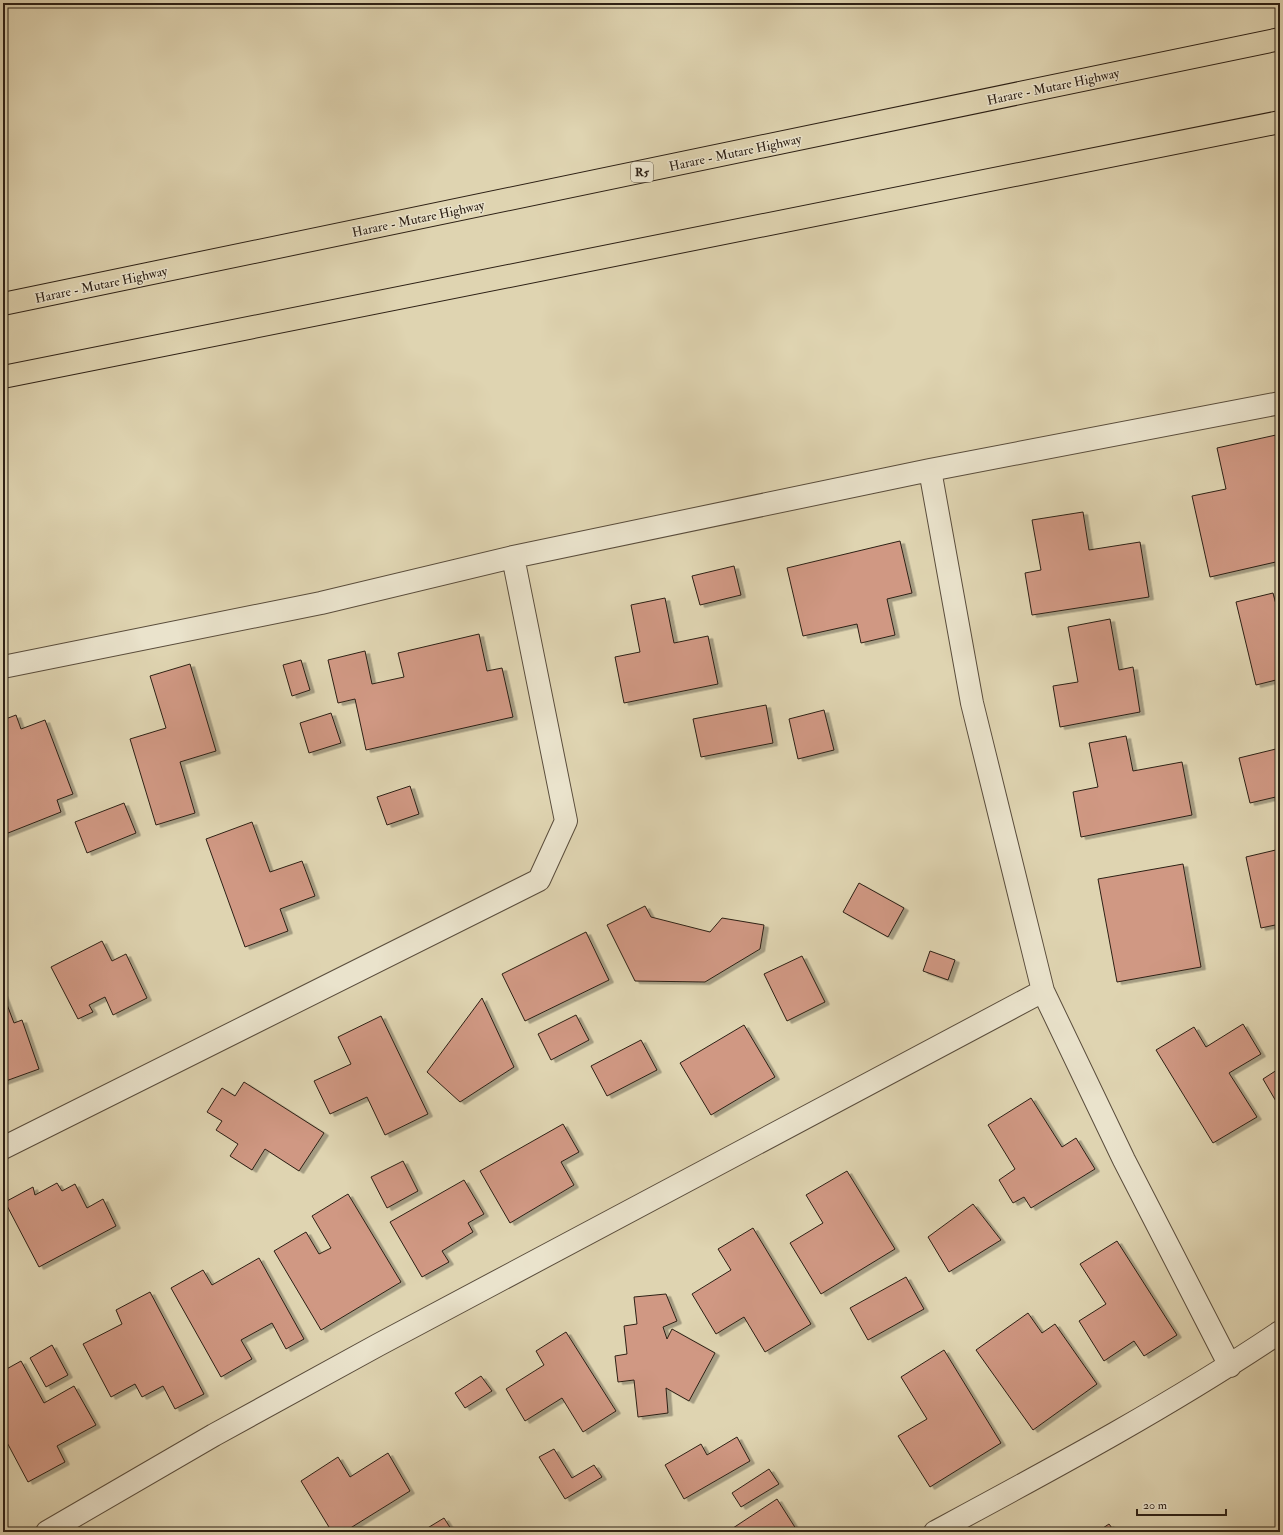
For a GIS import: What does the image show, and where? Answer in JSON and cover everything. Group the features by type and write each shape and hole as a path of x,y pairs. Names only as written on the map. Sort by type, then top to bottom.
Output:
{"highway":[{"name":"Harare - Mutare Highway","path":"3,304 1280,39"},
{"path":"3,377 1280,122"}],"street":[{"path":"3,667 322,603 513,557 930,470 1280,403"},
{"path":"930,470 972,703 1043,991 1124,1160 1230,1366"},
{"path":"3,1148 539,880 566,821 513,557"},
{"path":"47,1532 214,1435 371,1349 1043,991"},
{"path":"935,1532 1154,1411 1230,1366 1280,1332"}],"building":[{"path":"1276,435 1280,452 1280,561 1210,577 1192,496 1226,489 1217,448"},
{"path":"1083,512 1089,550 1140,542 1149,597 1032,615 1025,573 1041,570 1032,520"},
{"path":"900,541 912,593 887,599 895,635 861,643 857,624 803,636 787,568"},
{"path":"734,566 741,595 700,605 692,576"},
{"path":"1273,593 1278,612 1280,612 1280,679 1256,685 1236,602"},
{"path":"665,598 674,643 708,636 718,684 624,703 615,657 640,652 631,605"},
{"path":"1110,619 1119,670 1133,667 1140,712 1060,727 1053,686 1078,682 1068,627"},
{"path":"479,634 487,671 502,668 513,717 366,750 355,699 338,703 328,660 365,651 372,684 404,677 398,653"},
{"path":"301,660 310,690 292,696 283,665"},
{"path":"190,664 216,751 180,762 195,813 156,825 130,739 166,728 150,676"},
{"path":"766,705 773,743 701,757 693,719"},
{"path":"824,710 834,750 798,759 789,719"},
{"path":"331,713 341,743 309,753 300,723"},
{"path":"16,715 21,729 45,720 73,794 57,800 61,812 3,835 3,720"},
{"path":"1126,736 1133,771 1182,762 1192,815 1081,837 1073,792 1098,787 1089,743"},
{"path":"1280,748 1280,796 1250,803 1239,758"},
{"path":"410,786 419,814 387,825 377,797"},
{"path":"124,803 136,833 87,853 75,822"},
{"path":"252,822 270,872 302,861 315,896 280,909 288,931 245,947 206,839"},
{"path":"1280,849 1280,924 1261,928 1246,857"},
{"path":"1183,864 1201,967 1117,982 1098,879"},
{"path":"859,883 904,908 888,937 843,912"},
{"path":"645,906 651,917 710,932 722,918 764,925 760,949 705,982 635,981 607,925"},
{"path":"586,932 609,980 525,1021 502,974"},
{"path":"102,941 112,961 126,954 147,998 113,1015 105,997 89,1005 93,1012 78,1019 51,967"},
{"path":"930,951 955,960 948,980 923,971"},
{"path":"802,956 825,1002 787,1021 764,974"},
{"path":"3,994 14,1023 22,1020 39,1069 3,1082"},
{"path":"482,998 514,1067 460,1102 427,1072"},
{"path":"576,1015 589,1040 551,1060 538,1034"},
{"path":"381,1016 428,1114 385,1135 367,1097 330,1114 314,1081 351,1064 338,1037"},
{"path":"1243,1024 1261,1054 1229,1073 1257,1117 1213,1143 1156,1050 1194,1027 1206,1047"},
{"path":"744,1025 775,1077 711,1115 680,1063"},
{"path":"641,1040 657,1070 607,1096 591,1066"},
{"path":"1280,1068 1280,1101 1277,1103 1263,1079"},
{"path":"244,1082 324,1133 299,1171 265,1149 252,1170 230,1156 238,1144 216,1130 222,1121 207,1112 222,1088 235,1096"},
{"path":"1031,1098 1062,1147 1076,1138 1095,1169 1031,1208 1024,1197 1013,1203 999,1180 1015,1169 988,1125"},
{"path":"563,1124 579,1152 561,1162 574,1185 510,1223 480,1171"},
{"path":"403,1161 418,1191 387,1208 371,1177"},
{"path":"847,1171 895,1249 821,1294 790,1243 823,1223 806,1195"},
{"path":"464,1180 484,1214 468,1223 473,1232 442,1251 449,1262 422,1277 390,1222"},
{"path":"57,1183 62,1191 75,1184 87,1208 103,1199 116,1226 39,1267 5,1202 33,1187 35,1195"},
{"path":"348,1194 401,1282 321,1330 274,1251 306,1232 319,1254 331,1248 312,1216"},
{"path":"973,1204 1001,1240 949,1272 928,1237"},
{"path":"753,1228 811,1324 765,1352 744,1317 716,1334 692,1294 731,1270 718,1249"},
{"path":"1117,1241 1177,1335 1144,1356 1134,1341 1104,1361 1079,1321 1106,1304 1080,1264"},
{"path":"259,1258 304,1339 286,1349 272,1323 241,1340 252,1359 221,1377 171,1288 203,1270 212,1285"},
{"path":"906,1277 924,1309 868,1340 850,1308"},
{"path":"150,1292 204,1394 175,1409 163,1386 142,1397 135,1384 111,1397 83,1344 122,1324 116,1310"},
{"path":"666,1294 677,1321 663,1327 667,1339 672,1329 715,1353 689,1401 666,1388 668,1413 638,1417 634,1380 618,1382 615,1356 627,1354 624,1326 637,1324 634,1297"},
{"path":"1028,1313 1042,1333 1055,1324 1097,1384 1033,1430 976,1350"},
{"path":"566,1332 616,1411 583,1432 562,1398 525,1421 506,1389 544,1365 536,1351"},
{"path":"52,1345 68,1375 46,1387 30,1358"},
{"path":"944,1350 1001,1443 930,1487 898,1436 927,1419 901,1377"},
{"path":"21,1361 44,1403 74,1386 96,1425 57,1446 65,1462 28,1482 3,1435 3,1371"},
{"path":"481,1376 492,1391 465,1408 455,1393"},
{"path":"737,1437 750,1461 684,1499 665,1465 701,1444 707,1455"},
{"path":"554,1449 572,1478 594,1465 602,1477 565,1499 539,1457"},
{"path":"388,1453 410,1491 344,1532 332,1532 301,1481 338,1457 350,1477"},
{"path":"769,1469 779,1484 741,1507 732,1493"},
{"path":"777,1499 798,1532 727,1532"},
{"path":"444,1518 453,1532 421,1532"},
{"path":"1109,1524 1115,1532 1097,1532"}]}
